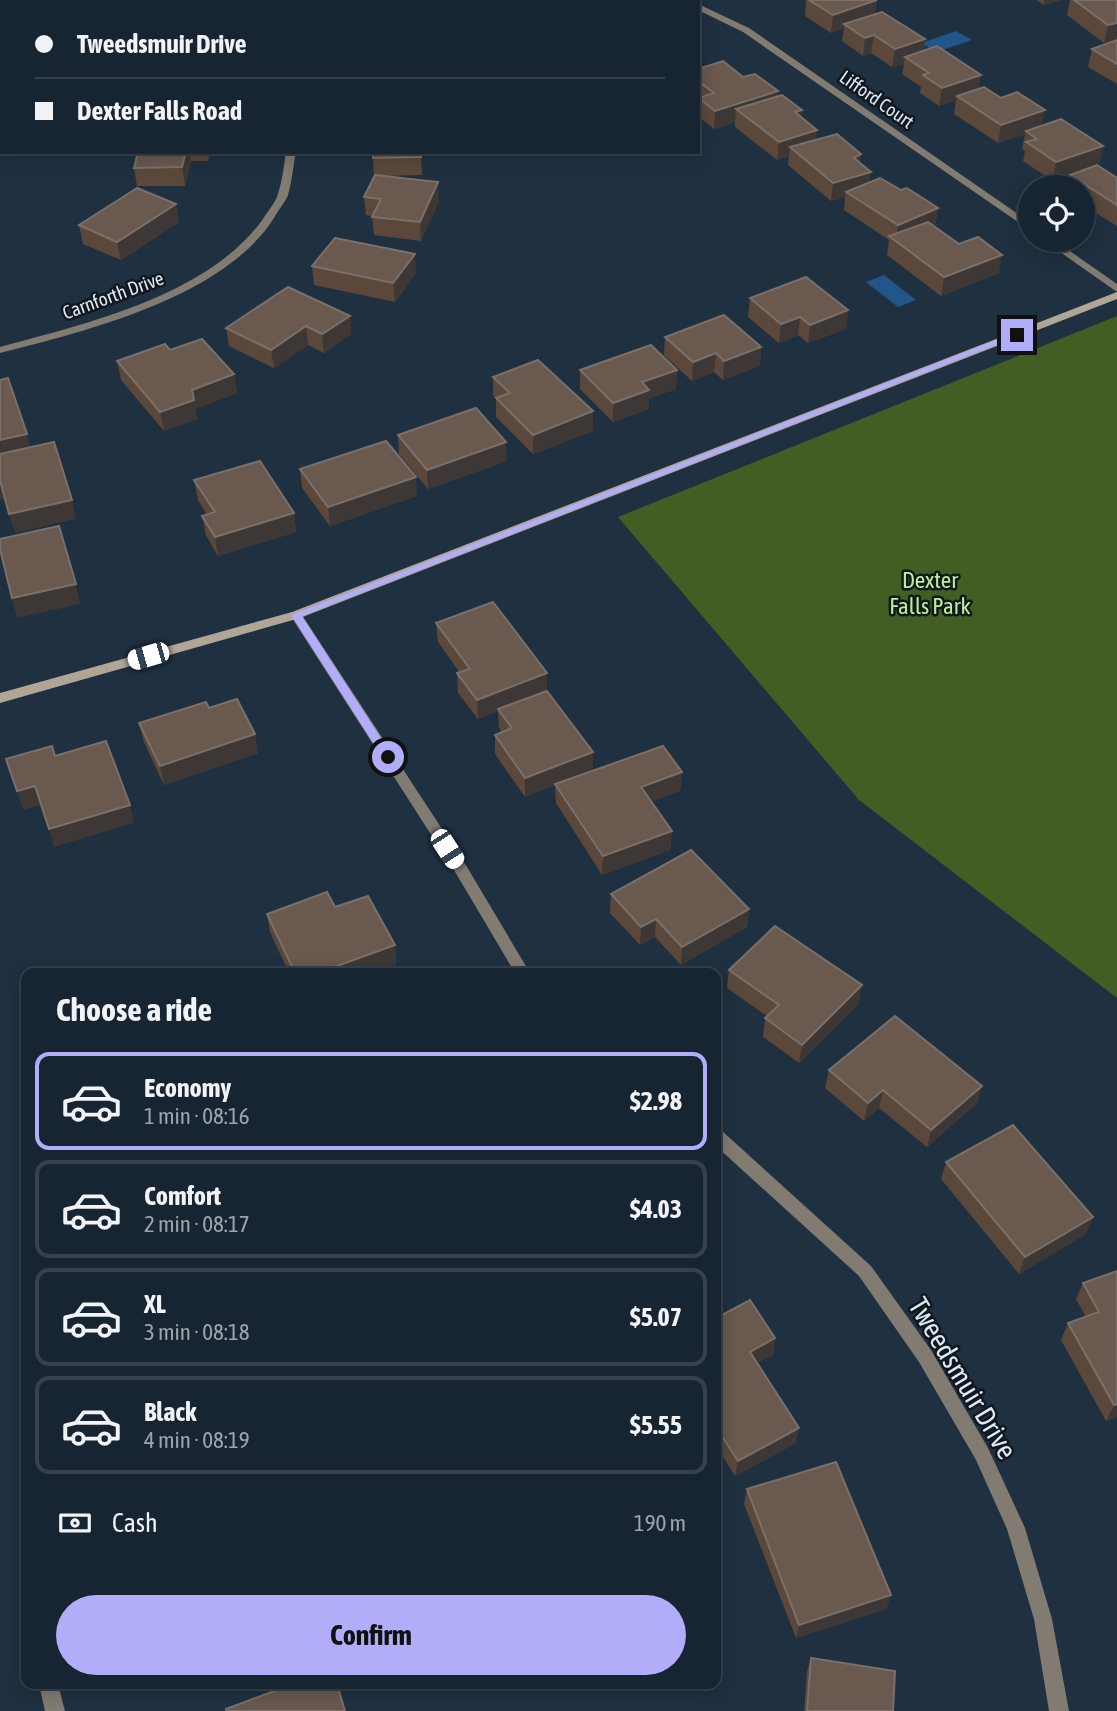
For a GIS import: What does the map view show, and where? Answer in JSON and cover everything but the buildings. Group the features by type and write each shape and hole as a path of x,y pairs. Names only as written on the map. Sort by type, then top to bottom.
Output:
{"street":[{"name":"Lifford Court","path":"700,8 746,30 1018,219"},
{"name":"Carnforth Drive","path":"0,350 102,322 161,299 215,269 251,242 269,222 289,177 291,154"},
{"path":"1065,252 1117,289"},
{"path":"0,698 296,615 1117,295"},
{"path":"296,615 462,871 520,968"},
{"name":"Tweedsmuir Drive","path":"721,1141 865,1271 925,1356 982,1454 1016,1528 1044,1619 1059,1711"},
{"path":"50,1689 55,1711"}],"green space":[{"name":"Dexter Falls Park","path":"1117,316 1117,998 859,800 618,517"}],"water":[{"path":"956,31 972,40 936,52 921,43"},
{"path":"884,275 916,300 898,307 866,282"}],"route":[{"path":"388,757 296,615 1017,335"}]}
